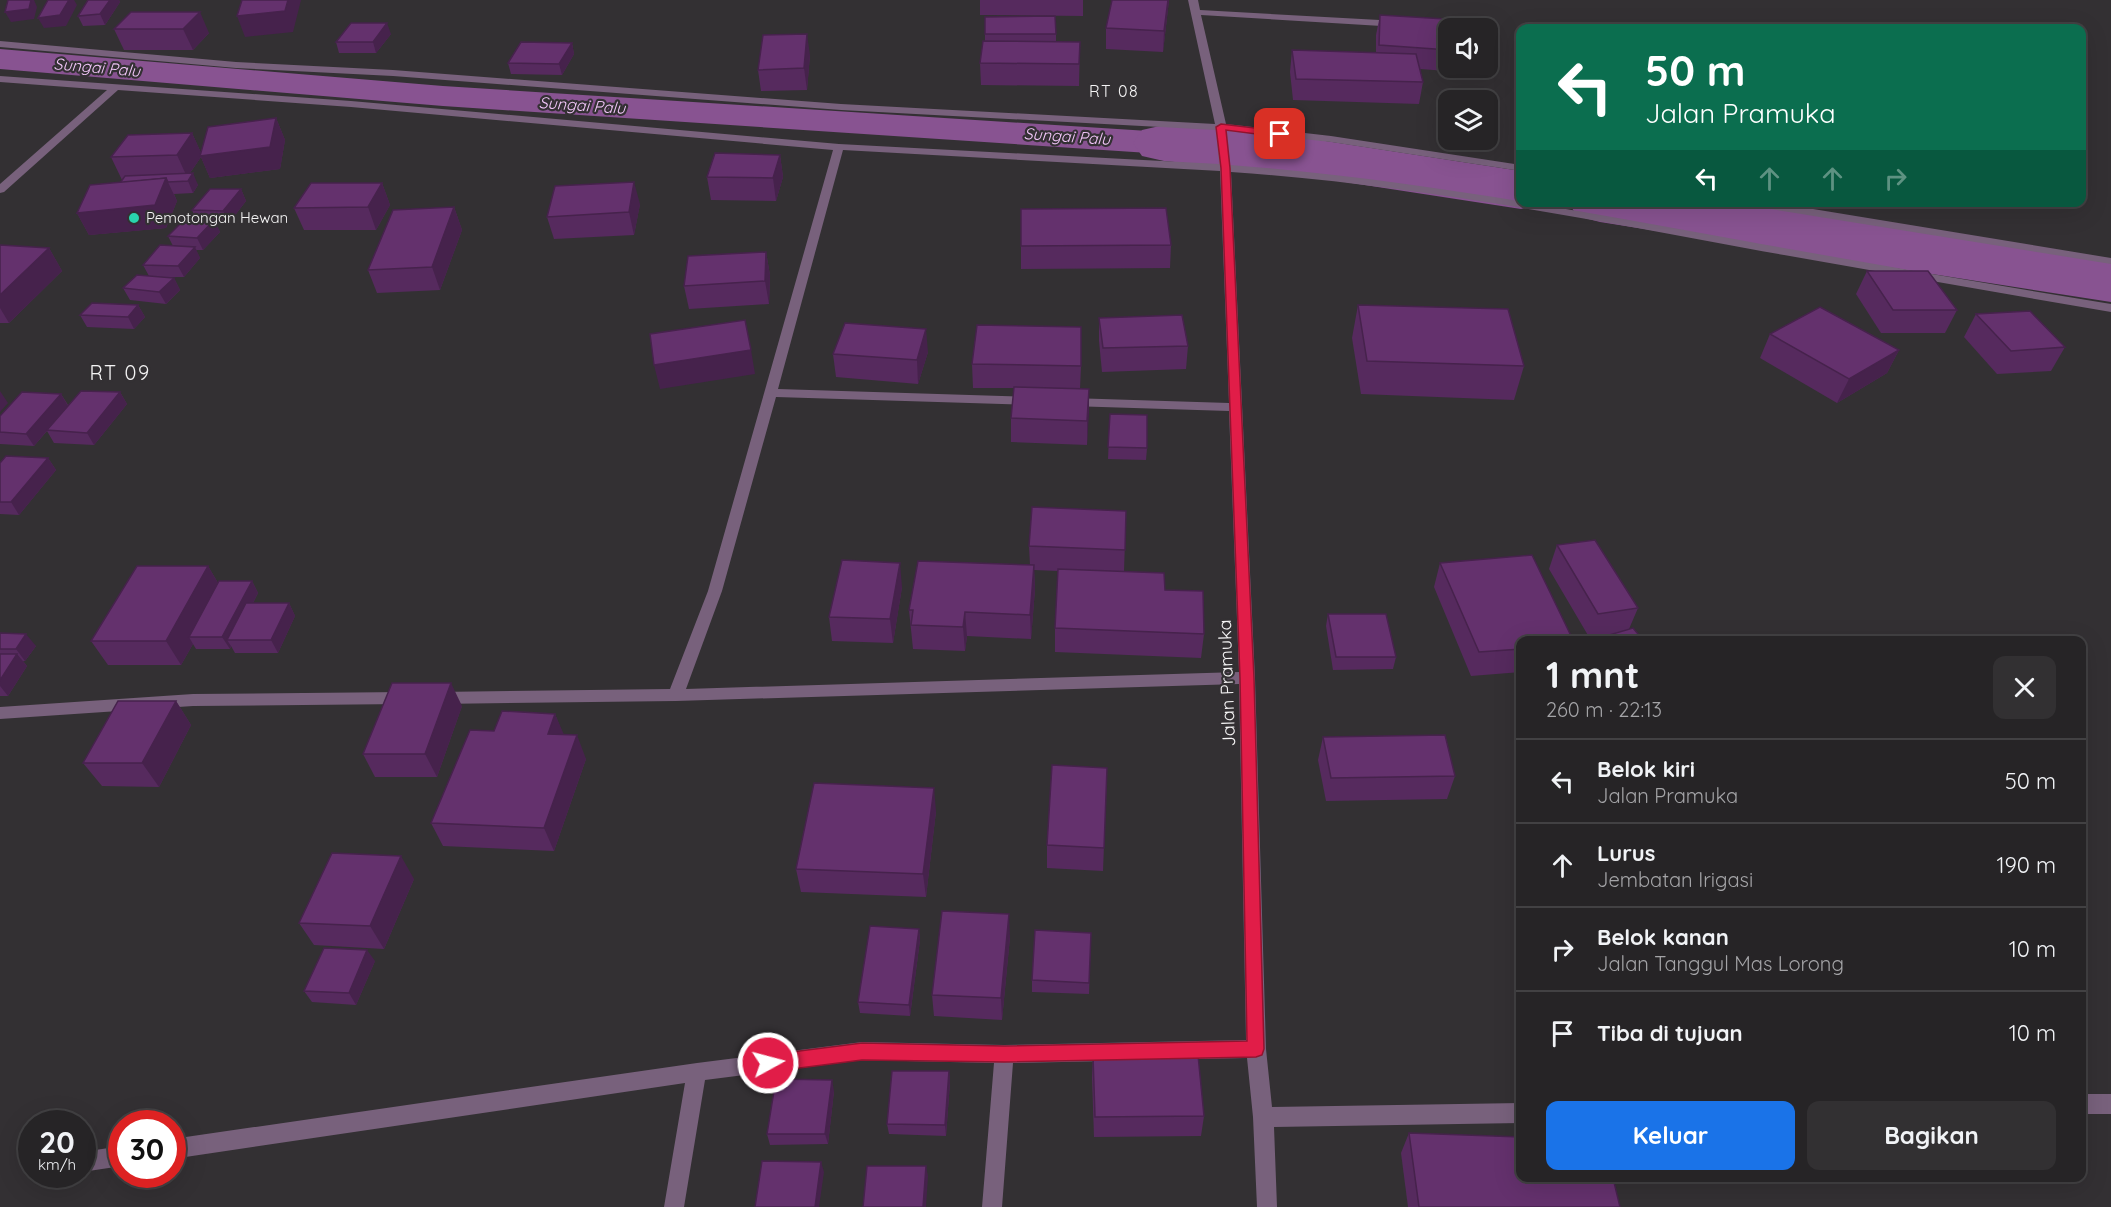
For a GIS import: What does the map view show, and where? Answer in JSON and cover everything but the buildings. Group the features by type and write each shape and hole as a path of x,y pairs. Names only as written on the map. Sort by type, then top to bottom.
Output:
{"street":[{"path":"1193,0 1221,130"},
{"path":"1194,12 1405,24"},
{"path":"0,44 236,65 404,74 830,106 1221,130 1331,139 1516,167"},
{"path":"0,80 351,104 839,147 1224,163 1516,205"},
{"path":"0,190 114,89"},
{"name":"Jalan Pramuka","path":"1221,130 1236,407 1247,678 1256,1049 1263,1117 1267,1207"},
{"path":"676,695 715,591 839,147"},
{"path":"1530,207 2111,308"},
{"path":"1777,207 2111,261"},
{"path":"771,393 1236,407"},
{"path":"0,713 193,700 676,695 1247,678"},
{"path":"186,1147 697,1072 862,1051 1004,1054 1256,1049"},
{"path":"992,1207 1004,1054"},
{"path":"674,1207 697,1072"},
{"path":"2086,1104 2111,1104"},
{"path":"1263,1117 1516,1113"}],"waterway":[{"name":"Sungai Palu","path":"0,59 443,96 1164,143"},
{"path":"1164,143 1280,153 1516,189"},
{"path":"1632,207 2111,281"}],"place":[{"name":"Pemotongan Hewan","path":"134,218"}],"district":[{"name":"RT 08","path":"1114,91"},
{"name":"RT 09","path":"120,373"}],"route":[{"path":"768,1063 862,1051 1004,1054 1256,1049 1247,678 1226,168 1221,127 1280,134"}]}
